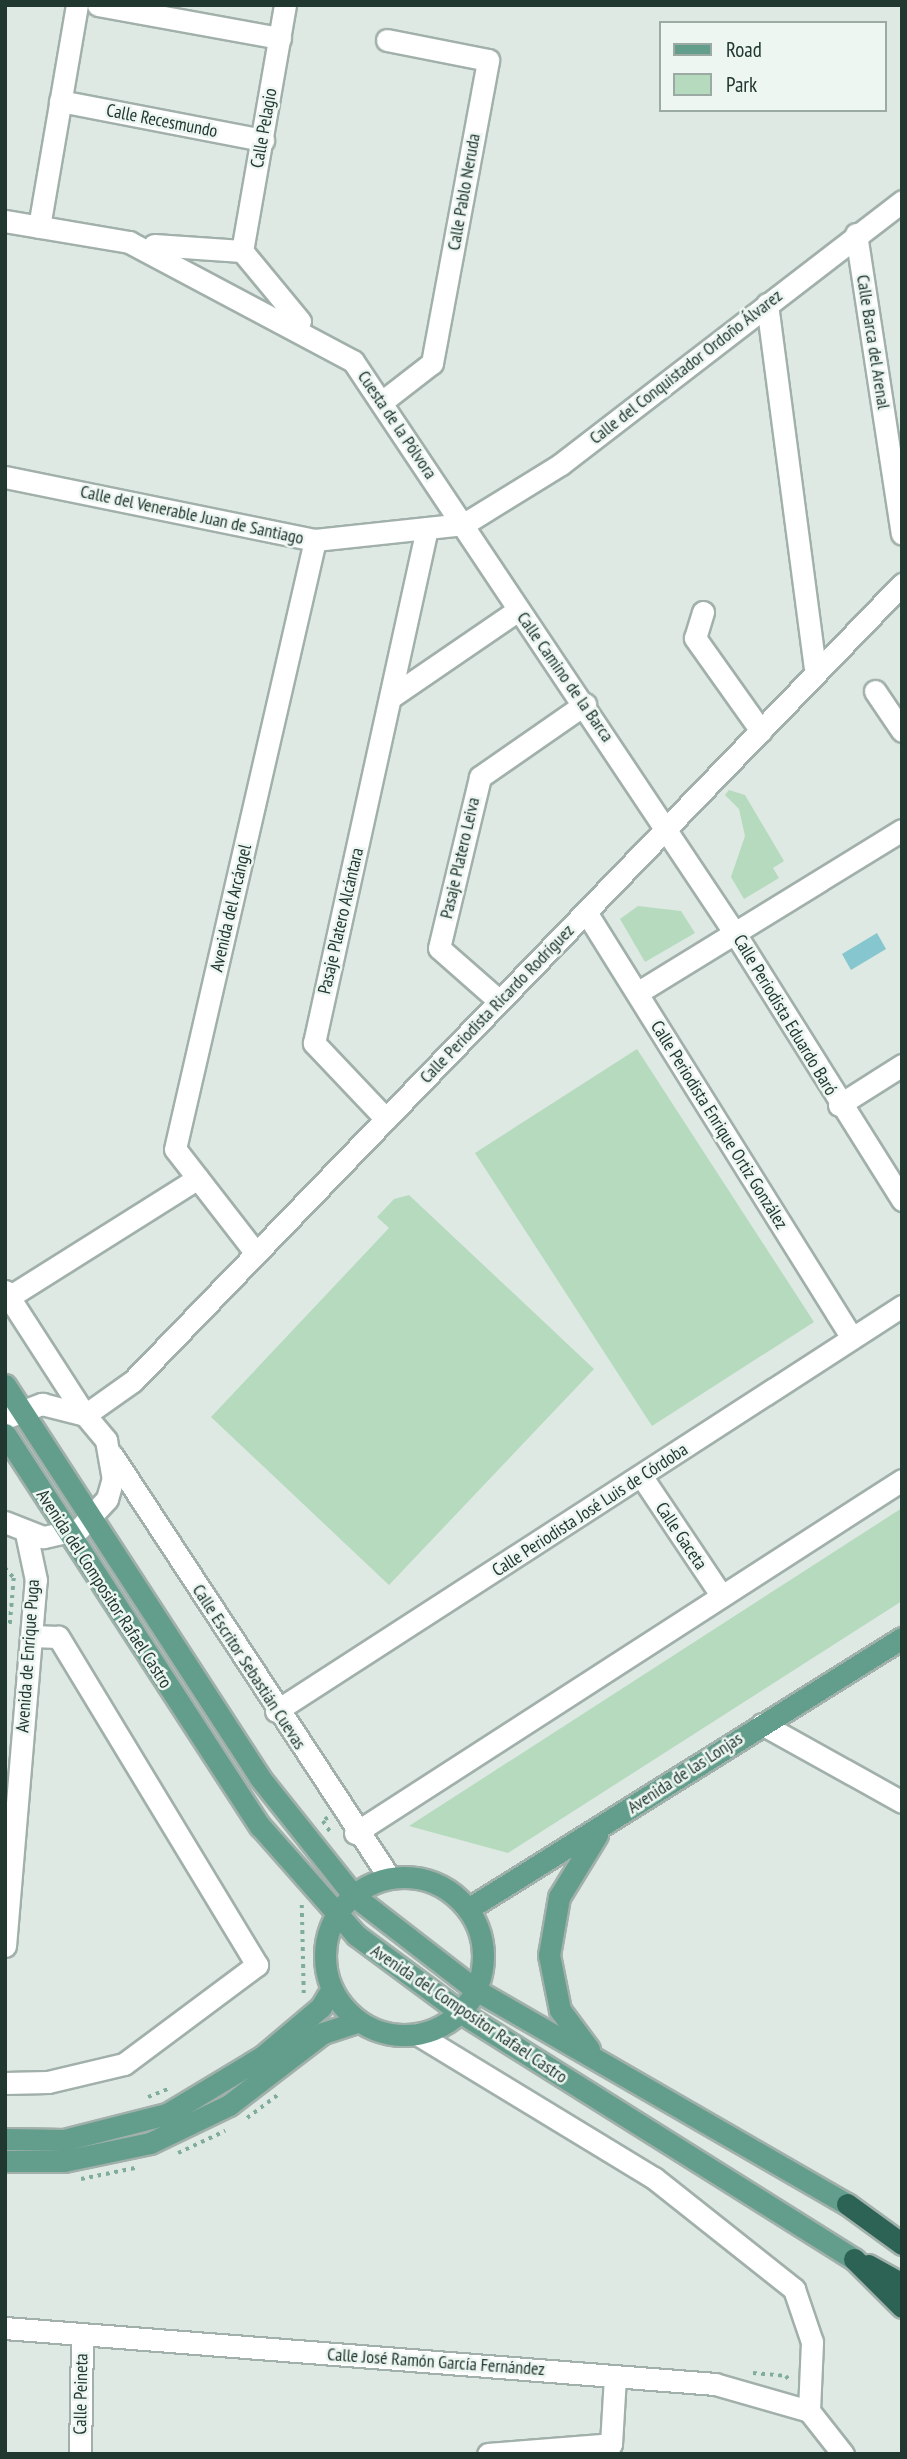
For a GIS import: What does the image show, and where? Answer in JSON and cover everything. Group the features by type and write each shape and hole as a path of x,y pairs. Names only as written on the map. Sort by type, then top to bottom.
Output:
{"highway":[{"path":"847,2204 902,2224"},
{"path":"847,2204 902,2244"},
{"path":"854,2259 902,2284"},
{"path":"854,2259 902,2307"}],"main road":[{"name":"Avenida del Compositor Rafael Castro","path":"5,1385 13,1414 93,1519 284,1812 353,1895 476,1990 847,2204"},
{"name":"Avenida del Compositor Rafael Castro","path":"5,1434 239,1796 312,1889 336,1915 460,2012 854,2259"},
{"name":"Avenida de las Lonjas","path":"468,1909 902,1638"},
{"path":"600,2061 560,2010 549,1955 554,1915 570,1873 612,1819"},
{"path":"5,2161 64,2161 150,2143 229,2105 323,2033 359,2021 417,2034 460,2012 476,1990 482,1950 468,1909 442,1887 389,1877 353,1895 336,1915 325,1947 332,1989 359,2021"},
{"path":"5,2139 75,2138 167,2114 263,2056 310,2017 332,1989"}],"street":[{"path":"39,227 77,5"},
{"path":"98,5 279,38"},
{"name":"Calle Pelagio","path":"242,251 285,5"},
{"name":"Calle Pablo Neruda","path":"383,401 432,363 488,60 387,40"},
{"name":"Calle Recesmundo","path":"60,102 263,140"},
{"name":"Calle del Conquistador Ordoño Álvarez","path":"464,524 561,464 902,201"},
{"name":"Cuesta de la Pólvora","path":"5,221 130,242 242,251 246,263 317,339"},
{"name":"Calle Barca del Arenal","path":"856,234 902,533"},
{"name":"Cuesta de la Pólvora","path":"130,242 317,339 353,361 383,401 464,524"},
{"path":"767,304 815,667"},
{"name":"Calle del Venerable Juan de Santiago","path":"5,477 315,540 464,524"},
{"name":"Calle Camino de la Barca","path":"464,524 518,610 585,704 666,830"},
{"name":"Pasaje Platero Alcántara","path":"386,1119 314,1043 426,528"},
{"name":"Avenida del Arcángel","path":"255,1252 175,1149 315,540"},
{"name":"Calle Periodista Ricardo Rodríguez","path":"85,1415 133,1381 498,999 761,731 815,667 902,584"},
{"path":"391,697 518,610"},
{"path":"704,612 695,638 761,731"},
{"path":"875,691 902,731"},
{"name":"Pasaje Platero Leiva","path":"498,999 439,948 480,777 585,704"},
{"name":"Calle Periodista Eduardo Baró","path":"666,830 737,935 839,1105 902,1200"},
{"path":"636,993 737,935 902,830"},
{"name":"Calle Periodista Enrique Ortiz González","path":"586,912 852,1338"},
{"path":"839,1105 902,1065"},
{"path":"85,1415 7,1294 198,1178"},
{"name":"Calle Periodista José Luis de Córdoba","path":"276,1710 642,1477 902,1306"},
{"path":"13,1414 53,1405 85,1415"},
{"name":"Calle Escritor Sebastián Cuevas","path":"85,1415 355,1833 389,1877"},
{"path":"5,1522 26,1533 68,1533 93,1519 107,1499 112,1455"},
{"name":"Calle Gaceta","path":"642,1477 721,1595"},
{"path":"355,1833 902,1480"},
{"name":"Avenida de Enrique Puga","path":"5,1946 36,1580 26,1533"},
{"path":"5,2084 48,2082 124,2064 257,1965 58,1637 32,1636"},
{"path":"762,1724 902,1802"},
{"name":"Avenida del Compositor Rafael Castro","path":"417,2034 654,2178 794,2290 812,2342 808,2411"},
{"name":"Calle José Ramón García Fernández","path":"5,2328 740,2388 808,2411"},
{"name":"Calle Peineta","path":"80,2454 82,2335"},
{"path":"488,2454 608,2449 615,2376"},
{"path":"808,2411 843,2454"}],"path":[{"path":"5,1569 14,1577 9,1640"},
{"path":"299,2002 305,1990 299,1900 312,1889"},
{"path":"140,2099 175,2085"}],"green space":[{"path":"729,790 745,795 784,861 773,868 779,878 744,899 731,877 745,836 739,809 725,795"},
{"path":"638,906 681,911 695,933 645,962 620,919"},
{"path":"637,1049 814,1322 652,1426 475,1153"},
{"path":"409,1195 594,1369 389,1585 211,1417 389,1228 377,1217 394,1199"},
{"path":"902,1508 902,1601 508,1853 409,1826"}],"water":[{"path":"877,933 886,949 851,970 842,954"}]}
